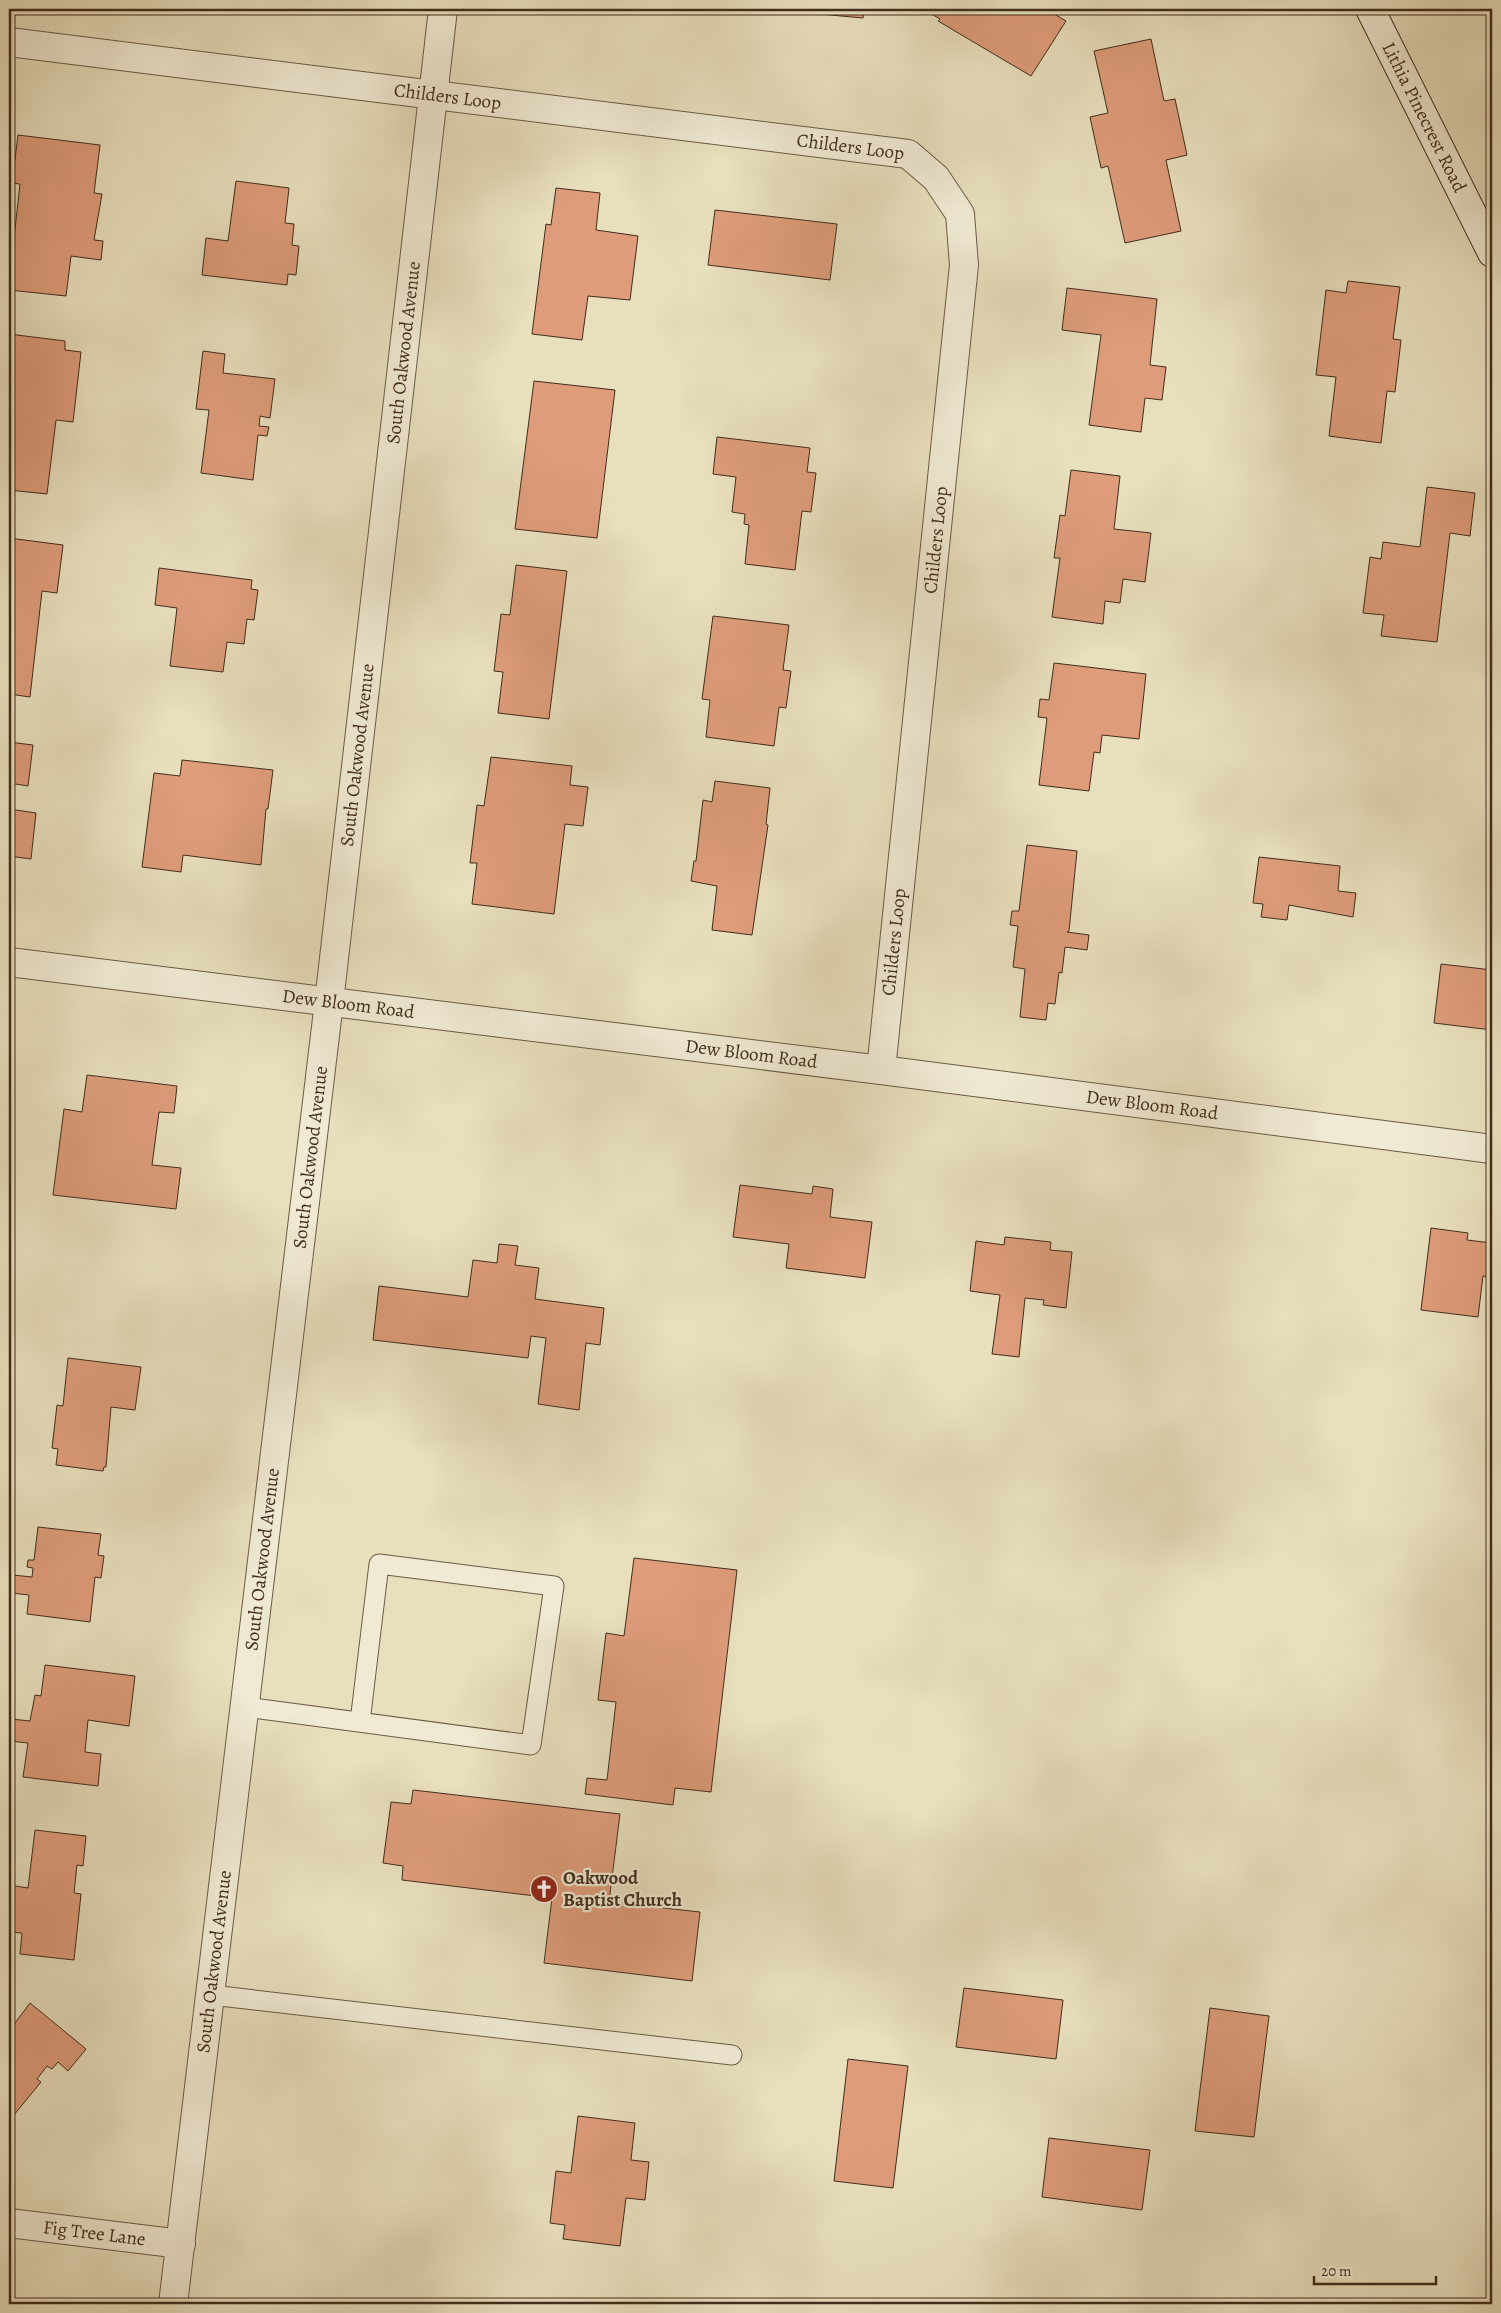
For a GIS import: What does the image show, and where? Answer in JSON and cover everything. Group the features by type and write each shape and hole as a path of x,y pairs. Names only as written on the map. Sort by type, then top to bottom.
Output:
{"street":[{"name":"South Oakwood Avenue","path":"173,2304 329,1002 443,9"},
{"name":"Lithia Pinecrest Road","path":"1370,9 1492,253"},
{"name":"Childers Loop","path":"9,42 908,154 936,178 960,214 964,265 881,1070"},
{"name":"Dew Bloom Road","path":"9,962 881,1070 1492,1149"},
{"name":"Fig Tree Lane","path":"9,2223 181,2244"}],"lane":[{"path":"245,1707 531,1745 554,1586 379,1564 360,1722"},
{"path":"211,1996 732,2055"}],"building":[{"path":"608,9 645,9 645,13"},
{"path":"786,9 864,9 863,18 787,11"},
{"path":"923,9 1046,9 1066,21 1031,76 938,21 940,19"},
{"path":"1151,39 1164,101 1175,99 1187,155 1166,160 1181,231 1125,243 1108,166 1101,168 1090,117 1108,113 1094,51"},
{"path":"18,135 100,145 94,193 102,194 94,240 103,241 101,260 71,256 66,296 9,290 9,246 13,247 20,184 12,183"},
{"path":"236,181 289,188 285,223 294,224 292,245 299,246 296,275 288,274 287,285 202,275 206,238 228,241"},
{"path":"556,188 600,193 596,230 638,236 630,300 588,296 582,340 532,334 546,224 551,225"},
{"path":"715,210 837,224 830,280 708,265"},
{"path":"1348,281 1400,287 1393,339 1401,340 1395,392 1387,391 1381,443 1329,436 1336,377 1316,375 1326,290 1346,293"},
{"path":"1067,288 1157,299 1150,365 1166,367 1162,400 1145,398 1141,432 1089,425 1101,335 1062,330"},
{"path":"9,334 65,341 65,350 81,352 73,422 56,420 47,494 9,490"},
{"path":"203,351 225,354 223,373 275,379 270,418 260,416 259,426 269,427 267,436 258,435 253,480 201,473 209,410 196,409"},
{"path":"534,381 615,390 597,538 515,529"},
{"path":"717,437 810,448 807,472 816,473 811,512 802,511 795,570 745,564 749,525 744,524 745,514 732,512 736,477 713,474"},
{"path":"1071,470 1120,476 1114,529 1151,533 1145,582 1123,579 1120,603 1105,601 1103,624 1052,617 1060,558 1054,558 1060,515 1065,516"},
{"path":"1427,487 1475,493 1470,536 1450,533 1437,642 1381,636 1384,615 1363,613 1370,557 1381,559 1383,542 1420,547"},
{"path":"9,538 63,545 57,593 42,591 30,697 9,694"},
{"path":"516,565 567,571 549,719 498,713 503,672 494,671 501,614 510,615"},
{"path":"159,568 252,580 251,589 258,590 254,620 247,619 244,644 227,642 223,672 170,666 177,608 155,605"},
{"path":"713,616 789,625 783,670 791,671 786,708 779,707 774,746 706,737 710,700 702,699"},
{"path":"1054,663 1146,674 1139,739 1102,735 1100,753 1094,752 1089,791 1039,785 1047,718 1038,717 1040,699 1049,700"},
{"path":"9,742 33,745 28,786 9,783"},
{"path":"491,757 572,766 570,785 588,787 583,826 565,824 554,914 472,904 477,863 470,863 477,805 484,806"},
{"path":"182,760 273,770 268,809 266,809 261,865 183,855 181,872 142,867 154,773 180,776"},
{"path":"715,781 770,788 766,824 768,825 752,935 712,930 717,886 691,881 694,861 696,861 703,800 712,802"},
{"path":"9,809 36,813 31,859 9,856"},
{"path":"1027,845 1077,851 1069,931 1067,932 1089,935 1087,950 1065,947 1062,973 1059,972 1055,1004 1048,1003 1046,1020 1020,1017 1025,969 1013,967 1018,926 1010,925 1012,911 1019,911"},
{"path":"1259,857 1340,866 1338,891 1356,893 1353,917 1289,905 1287,920 1261,917 1263,904 1253,903"},
{"path":"1441,964 1492,970 1492,1030 1434,1023"},
{"path":"87,1075 177,1086 174,1113 159,1112 152,1165 181,1168 176,1209 53,1195 64,1109 82,1112"},
{"path":"740,1185 812,1194 813,1186 833,1189 830,1217 872,1222 865,1278 786,1268 789,1244 733,1237"},
{"path":"1431,1228 1468,1233 1467,1240 1492,1243 1492,1277 1483,1276 1478,1317 1421,1310"},
{"path":"1005,1237 1051,1242 1050,1250 1072,1252 1066,1308 1043,1305 1044,1300 1025,1298 1019,1357 992,1354 1000,1295 970,1291 976,1241 1004,1245"},
{"path":"499,1244 518,1246 515,1265 539,1268 535,1299 604,1308 600,1345 586,1343 579,1410 538,1404 546,1338 531,1336 528,1358 373,1340 379,1286 468,1297 473,1260 497,1263"},
{"path":"68,1358 141,1367 135,1410 111,1407 106,1467 104,1467 103,1471 56,1465 58,1449 52,1448 57,1405 63,1406"},
{"path":"38,1527 101,1534 98,1555 104,1556 101,1578 95,1577 90,1622 27,1614 29,1595 11,1593 13,1575 32,1577 33,1568 27,1567 28,1560 34,1560"},
{"path":"634,1558 737,1570 711,1792 675,1788 673,1805 585,1794 587,1778 607,1780 616,1702 598,1700 606,1633 624,1636"},
{"path":"45,1665 135,1676 129,1726 88,1720 85,1752 101,1754 98,1786 23,1777 28,1743 9,1741 11,1719 30,1721 35,1695 41,1696"},
{"name":"Oakwood Baptist Church","path":"413,1790 620,1814 609,1902 700,1912 692,1981 544,1963 552,1898 402,1880 403,1866 383,1863 391,1802 411,1804"},
{"path":"35,1830 86,1836 83,1866 77,1865 74,1893 81,1894 74,1960 20,1954 22,1933 9,1932 9,1885 28,1888"},
{"path":"964,1988 1063,2000 1056,2059 956,2047"},
{"path":"30,2003 86,2049 68,2071 58,2062 52,2069 47,2066 37,2079 41,2082 9,2121 9,2031"},
{"path":"1210,2008 1269,2016 1254,2137 1195,2131"},
{"path":"848,2059 908,2066 893,2188 834,2181"},
{"path":"578,2116 635,2123 631,2160 649,2162 645,2200 626,2198 620,2246 563,2239 565,2225 550,2223 556,2171 571,2173"},
{"path":"1049,2138 1150,2150 1142,2210 1042,2197"}],"place":[{"name":"Oakwood Baptist Church","path":"544,1889"}]}
